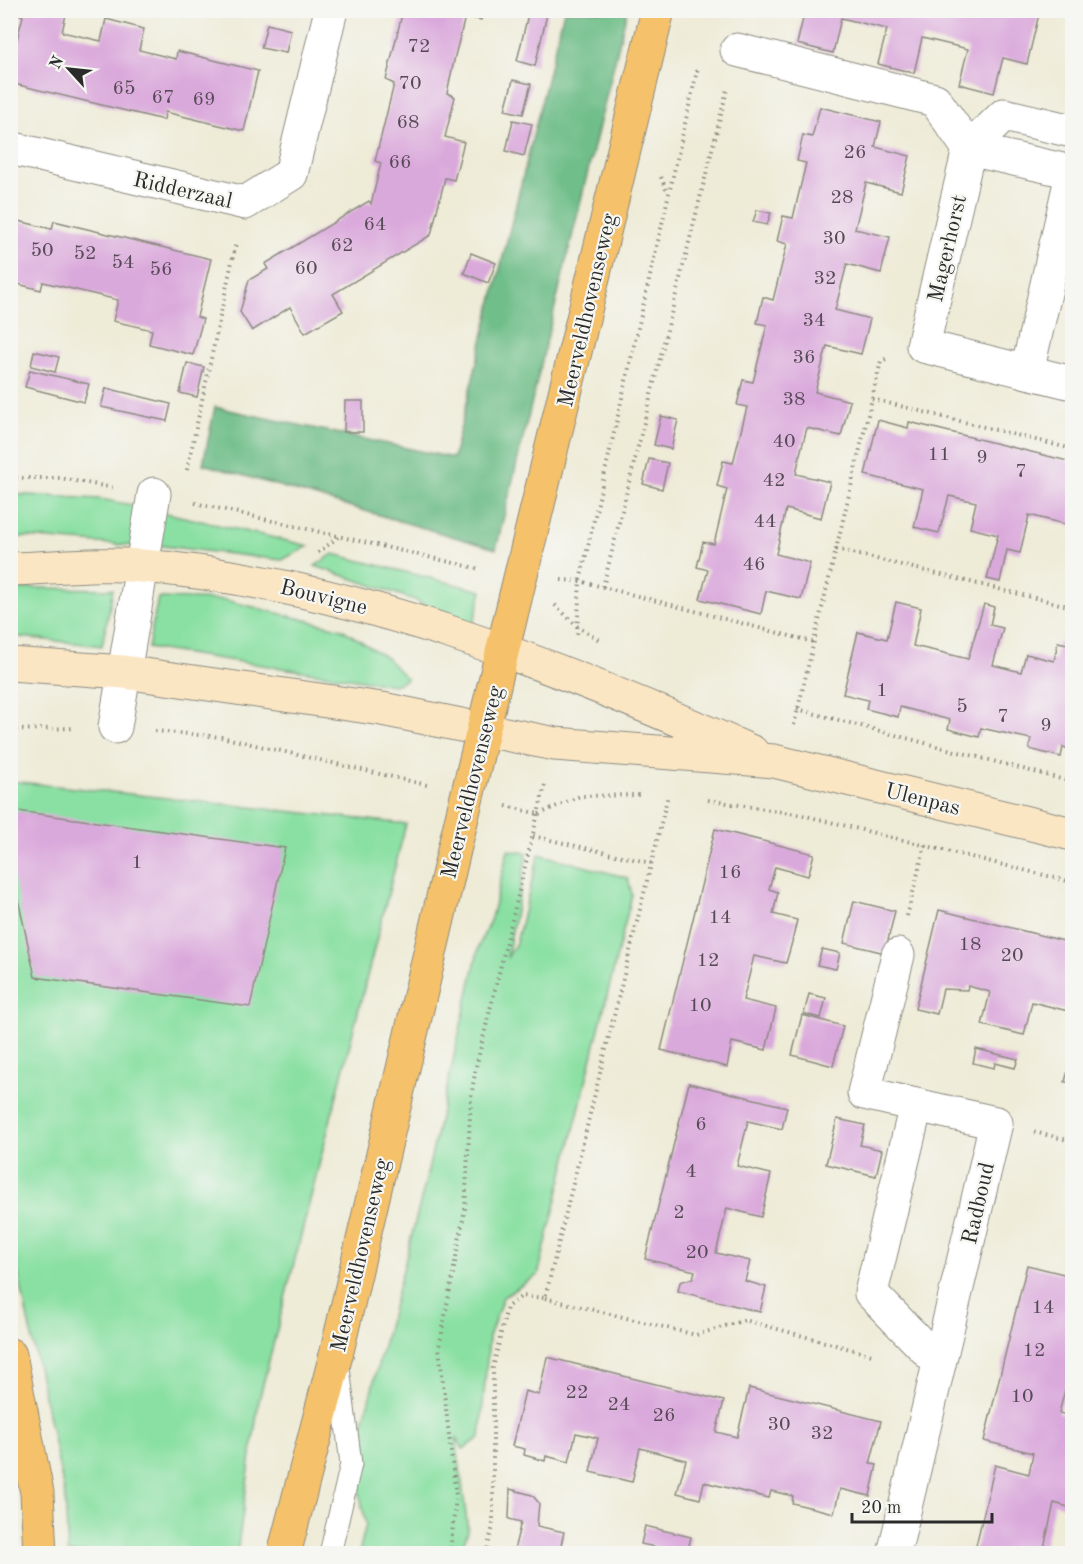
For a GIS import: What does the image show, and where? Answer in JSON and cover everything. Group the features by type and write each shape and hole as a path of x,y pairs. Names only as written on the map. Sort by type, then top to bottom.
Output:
{"main road":[{"name":"Meerveldhovenseweg","path":"284,1554 337,1351 467,796 658,10"},
{"path":"10,1355 37,1493 40,1554"}],"street":[{"name":"Ridderzaal","path":"10,148 245,203 291,174 331,10"},
{"path":"737,50 935,100 969,149 1072,173 1027,372"},
{"path":"969,149 1004,115 1072,130"},
{"name":"Magerhorst","path":"923,346 969,149"},
{"path":"923,346 1072,383"},
{"path":"115,727 140,566 154,494"},
{"name":"Bouvigne","path":"10,569 140,566 278,584 368,606 502,652"},
{"name":"Ulenpas","path":"502,652 621,694 779,763"},
{"path":"10,664 124,672 382,709 483,730"},
{"name":"Ulenpas","path":"483,730 555,744 779,763 1072,834"},
{"name":"Radboud","path":"894,1554 996,1123 864,1093 898,955"},
{"path":"916,1105 871,1293 938,1368"}],"lane":[{"path":"330,1554 351,1464 337,1351"}],"path":[{"path":"603,587 737,50"},
{"path":"521,579 555,604 578,627 580,581 701,56"},
{"path":"185,477 245,203"},
{"path":"779,763 797,710 881,361 923,346"},
{"path":"872,399 1072,449"},
{"path":"339,536 521,579 580,581 813,642"},
{"path":"836,549 1072,607"},
{"path":"797,710 1072,782"},
{"path":"10,730 115,727 221,737 539,814 476,1066 471,1097 465,1209 439,1348 456,1496 450,1554"},
{"path":"546,1298 668,794 679,796"},
{"path":"702,799 802,815 1072,882"},
{"path":"898,955 936,801"},
{"path":"533,836 651,863"},
{"path":"486,1554 493,1526 493,1368 507,1307 522,1296 546,1298 696,1335 745,1320 938,1368"}],"green space":[{"path":"564,11 627,11 496,549 203,464 215,407 453,458"},
{"path":"10,494 100,499 143,507 134,546 26,537 11,538"},
{"path":"162,512 309,546 282,560 155,545"},
{"path":"333,554 482,591 471,632 415,600 315,566"},
{"path":"31,588 113,589 102,646 11,636 11,590"},
{"path":"158,598 225,600 342,629 387,658 407,679 395,685 148,648"},
{"path":"10,781 406,824 259,1400 237,1553 68,1553 65,1495 11,1239"},
{"path":"508,850 527,853 507,958 516,943 539,854 628,878 632,895 538,1275 503,1297 489,1337 480,1438 463,1449 456,1437 468,1531 460,1553 359,1553 366,1524 353,1462 424,1188 479,946 491,918"}],"building":[{"path":"10,10 67,10 62,32 101,41 106,19 144,29 139,50 176,59 177,51 258,71 244,131 165,112 164,120 10,83 10,67 23,16"},
{"path":"403,10 483,10 481,20 465,17 455,56 447,93 455,97 445,137 464,142 454,180 445,178 431,235 333,294 343,311 305,333 290,307 252,331 240,312 249,280 268,269 265,264 369,201 371,204 381,163 375,161 394,84 386,80"},
{"path":"529,10 548,10 535,66 517,61"},
{"path":"805,10 1040,10 1027,64 1003,58 994,93 959,84 968,49 922,38 914,73 878,64 887,29 841,18 833,53 797,44"},
{"path":"267,24 291,30 286,53 261,48"},
{"path":"513,80 531,84 523,114 505,110"},
{"path":"820,107 881,122 875,147 910,156 901,192 866,183 855,229 890,237 881,273 847,264 835,310 870,319 861,354 827,346 815,392 850,401 841,436 807,428 801,450 796,474 830,482 821,518 786,509 776,554 810,563 801,599 766,591 761,614 700,599 708,570 697,567 703,542 714,544 727,489 717,486 723,461 733,463 747,407 737,405 743,380 753,382 767,325 757,323 763,297 773,300 787,244 777,241 783,216 793,218 806,163 797,161 803,135 812,137"},
{"path":"513,120 532,124 524,156 506,151"},
{"path":"757,210 771,213 767,225 753,222"},
{"path":"10,219 52,229 54,221 211,259 197,317 203,319 193,355 149,344 152,330 113,321 118,300 43,282 41,290 10,282"},
{"path":"471,253 496,263 488,283 464,273"},
{"path":"1072,282 1072,297 1068,296"},
{"path":"34,351 59,357 55,372 31,366"},
{"path":"187,363 204,367 197,397 180,393"},
{"path":"30,370 89,384 84,402 25,387"},
{"path":"106,388 171,404 167,421 101,407"},
{"path":"345,401 363,401 363,432 344,432"},
{"path":"661,416 678,420 671,449 654,445"},
{"path":"878,420 908,428 909,422 1072,462 1072,526 1029,515 1020,553 1007,550 1000,582 987,579 998,535 970,528 976,502 949,496 939,533 914,527 923,489 865,475"},
{"path":"649,459 668,463 662,489 643,484"},
{"path":"896,602 921,608 913,646 968,659 984,604 994,607 990,625 1003,628 993,665 1021,672 1026,654 1054,661 1058,642 1072,645 1072,750 1063,747 1061,757 1029,749 1031,739 981,728 979,737 948,729 950,720 900,707 898,717 866,709 868,700 843,694 858,632 887,639"},
{"path":"10,810 285,848 250,1007 35,977 10,862"},
{"path":"715,829 814,854 808,876 775,867 769,889 778,892 773,914 797,920 792,942 786,963 754,956 743,1000 776,1008 766,1050 732,1042 727,1067 661,1050"},
{"path":"854,901 895,911 885,953 844,943"},
{"path":"939,910 1072,943 1072,1012 1032,1002 1024,1035 982,1025 990,992 968,986 967,990 943,989 937,1014 915,1009"},
{"path":"822,949 840,953 836,969 817,965"},
{"path":"809,994 826,998 821,1018 804,1014"},
{"path":"802,1015 843,1026 833,1066 792,1055"},
{"path":"976,1049 1018,1059 1015,1068 995,1063 994,1068 973,1063"},
{"path":"1072,1055 1072,1083 1065,1082"},
{"path":"689,1083 787,1107 782,1129 748,1121 737,1166 771,1174 761,1217 727,1208 716,1253 750,1261 745,1281 766,1287 760,1312 678,1291 680,1282 693,1278 695,1271 645,1259"},
{"path":"837,1119 865,1125 860,1145 882,1150 876,1176 826,1164"},
{"path":"1072,1230 1072,1254 1066,1252"},
{"path":"1027,1265 1072,1276 1072,1392 1065,1390 1059,1413 1072,1416 1072,1508 1054,1503 1044,1548 1062,1554 974,1554 995,1465 1029,1474 1033,1453 984,1441"},
{"path":"547,1357 724,1401 716,1432 737,1437 749,1388 881,1421 870,1464 877,1465 870,1496 840,1489 834,1513 792,1503 793,1496 771,1491 769,1498 704,1482 700,1499 677,1493 686,1460 640,1448 632,1482 590,1472 598,1438 576,1433 569,1462 546,1456 545,1461 524,1455 525,1449 512,1446 525,1391 539,1395"},
{"path":"510,1489 532,1495 539,1503 537,1526 564,1532 559,1554 513,1554 521,1522 509,1519"},
{"path":"645,1526 691,1537 687,1554 641,1544"}]}
